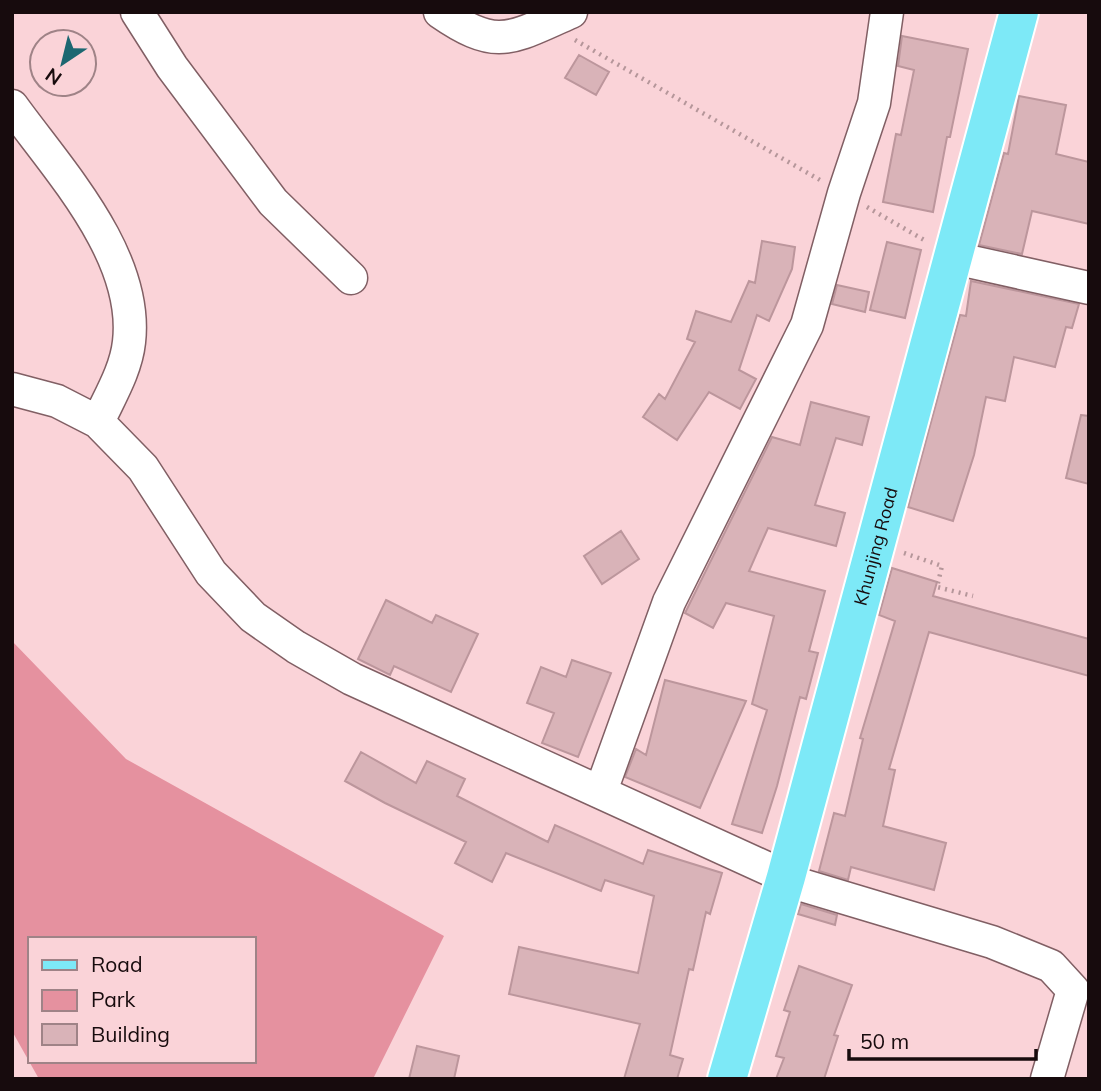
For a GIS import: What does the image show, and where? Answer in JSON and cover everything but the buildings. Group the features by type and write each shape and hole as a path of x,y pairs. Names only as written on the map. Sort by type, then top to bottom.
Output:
{"main road":[{"name":"Khunjing Road","path":"727,1079 786,878 1019,12"}],"street":[{"path":"137,12 173,67 273,202 351,278"},
{"path":"440,12 462,27 482,36 502,39 558,18"},
{"path":"601,790 669,602 807,326 844,193 874,103 887,12"},
{"path":"12,106 98,224 121,274 129,316 129,342 121,372 98,422"},
{"path":"954,258 1089,288"},
{"path":"12,389 57,401 98,422 143,468 211,573 253,617 296,647 352,679 601,790 786,878 992,942 1051,965 1073,990 1047,1079"}],"path":[{"path":"558,18 954,258"},
{"path":"877,544 942,566 937,587 973,596"}],"green space":[{"path":"12,641 126,759 444,936 373,1079 39,1079 30,1063 256,1063 256,937 28,937 28,1059 12,1031"}]}
